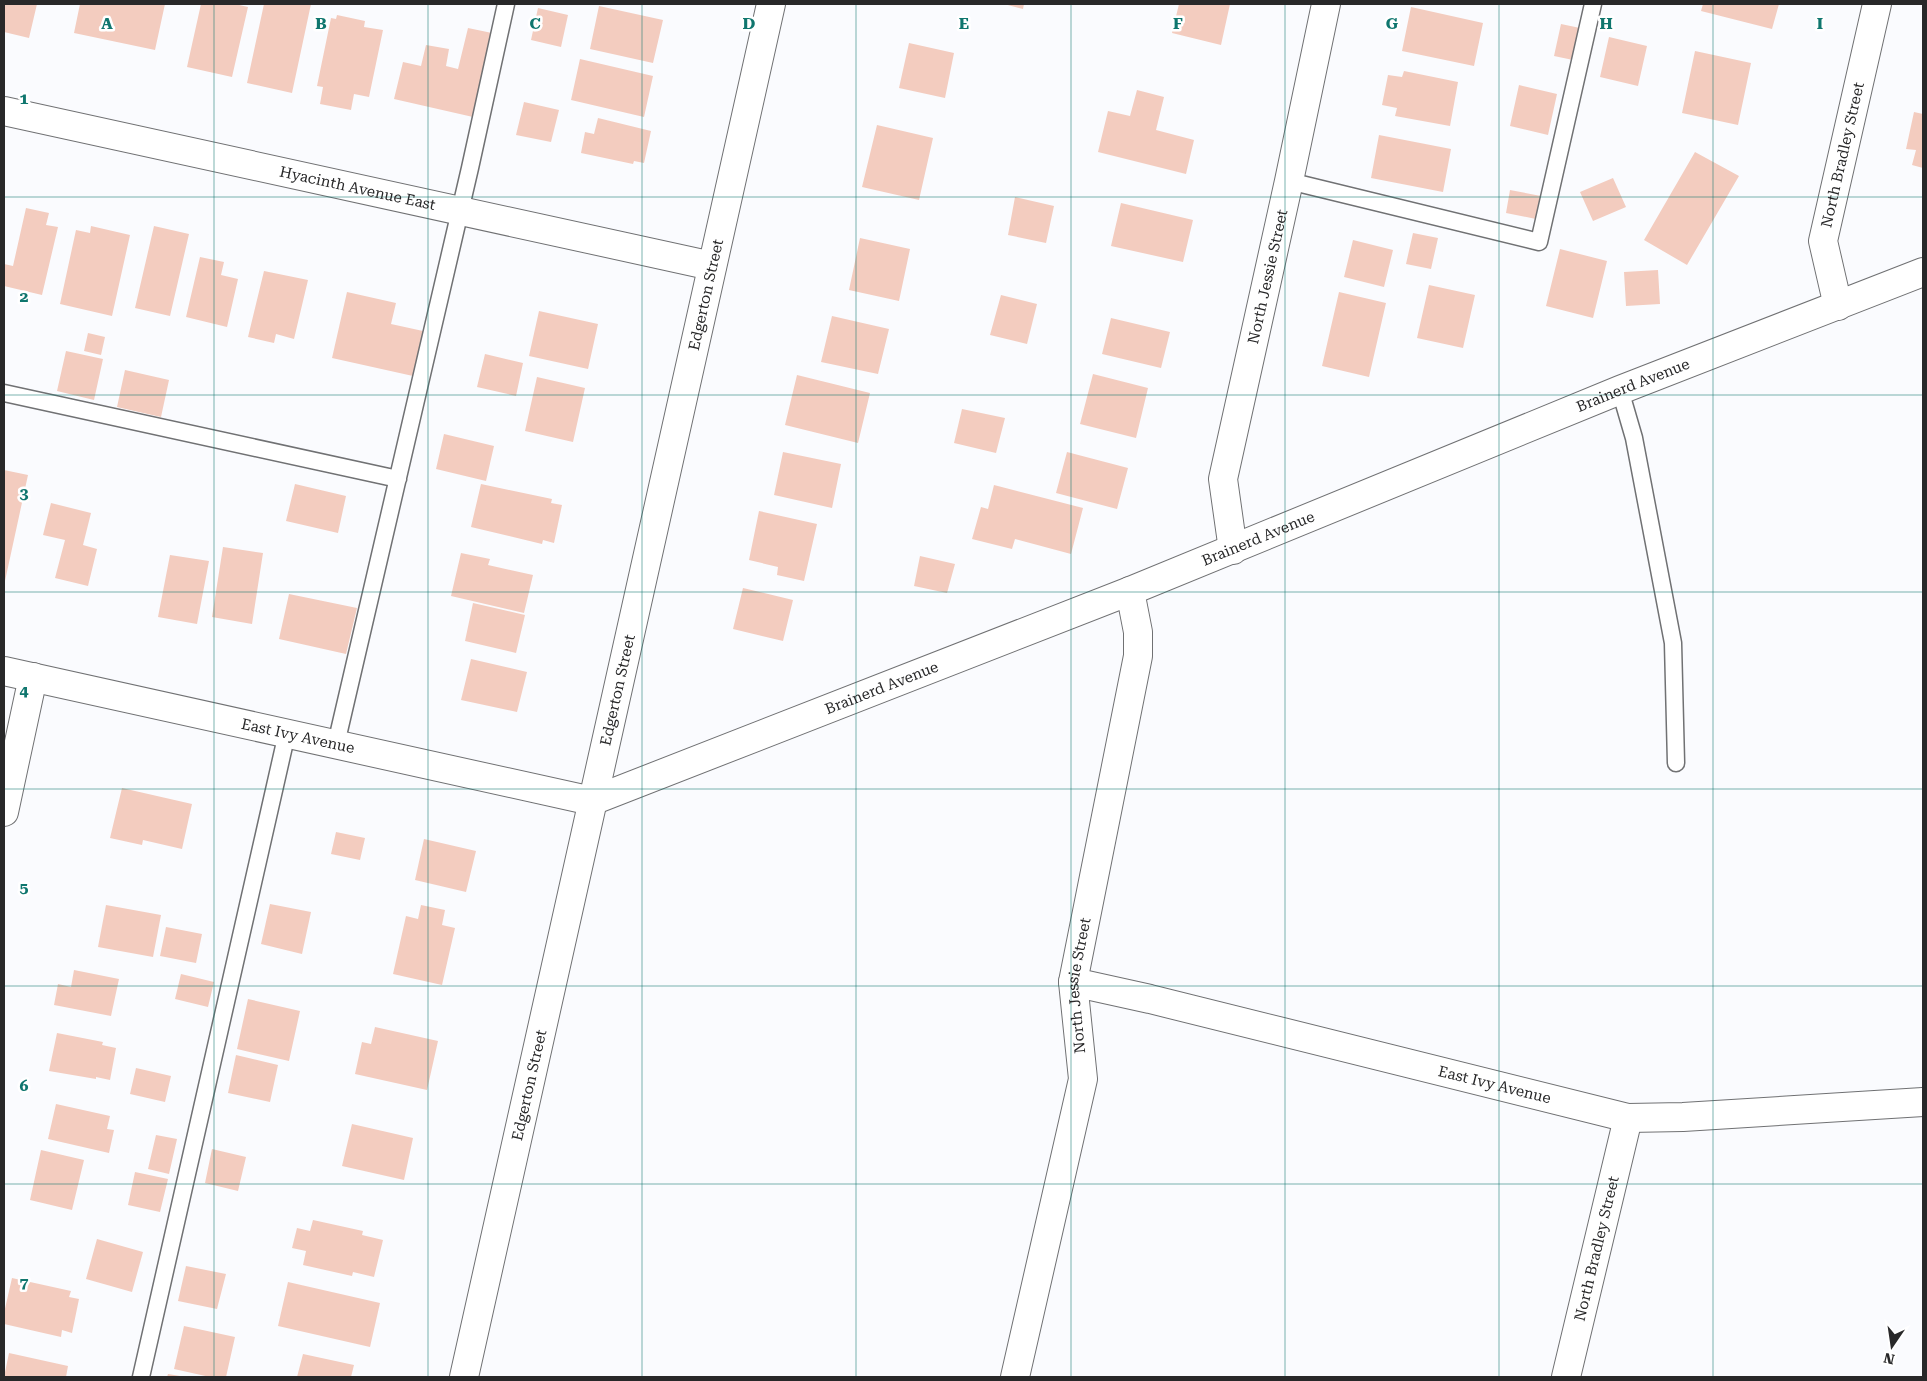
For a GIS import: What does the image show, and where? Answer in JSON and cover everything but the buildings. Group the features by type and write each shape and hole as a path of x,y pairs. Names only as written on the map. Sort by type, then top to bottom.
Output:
{"street":[{"name":"Edgerton Street","path":"464,1377 771,4"},
{"name":"North Jessie Street","path":"1233,550 1223,478 1326,4"},
{"name":"North Bradley Street","path":"1838,306 1823,241 1877,4"},
{"name":"Hyacinth Avenue East","path":"4,111 712,266"},
{"name":"Brainerd Avenue","path":"592,801 1130,591 1620,390 1923,272"},
{"name":"North Jessie Street","path":"1016,1377 1083,1080 1073,982 1138,656 1138,632 1130,591"},
{"name":"East Ivy Avenue","path":"4,670 592,801"},
{"path":"4,812 33,677"},
{"name":"East Ivy Avenue","path":"1073,982 1150,999 1628,1118 1683,1117 1923,1102"},
{"name":"North Bradley Street","path":"1566,1377 1628,1118"}],"lane":[{"path":"336,744 460,211 506,4"},
{"path":"1289,181 1539,242 1593,4"},
{"path":"1620,390 1634,438 1673,643 1676,762"},
{"path":"4,393 398,479"},
{"path":"141,1377 287,733"}]}
